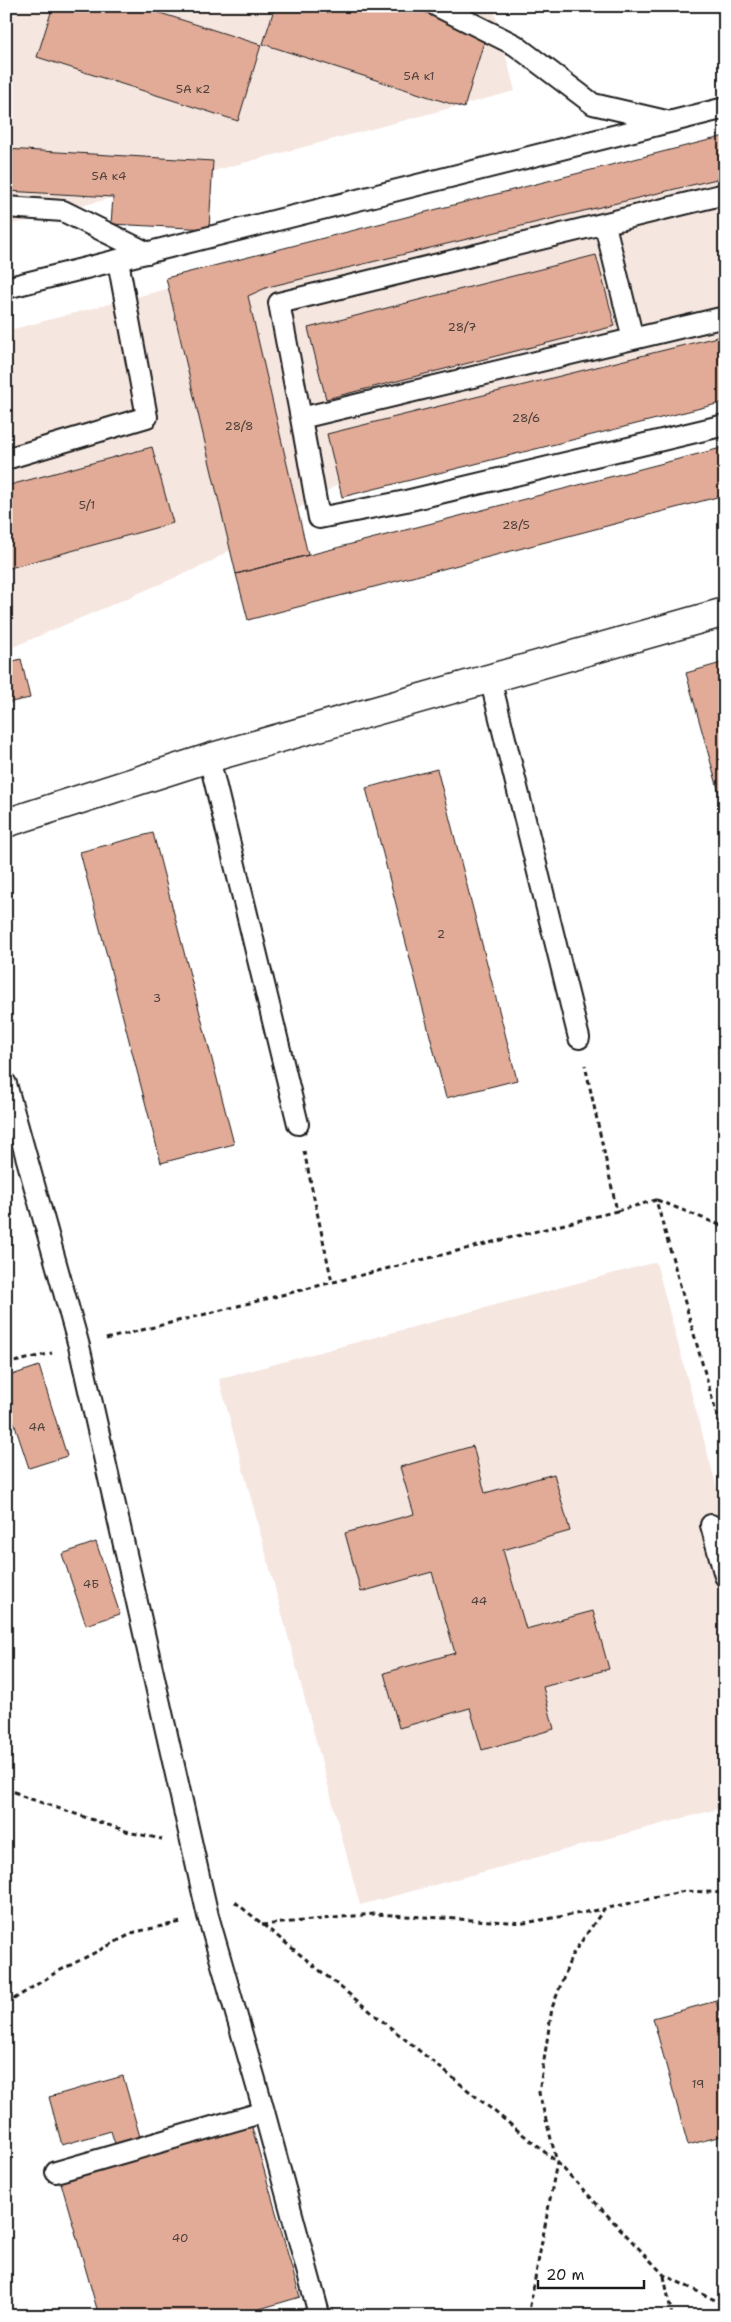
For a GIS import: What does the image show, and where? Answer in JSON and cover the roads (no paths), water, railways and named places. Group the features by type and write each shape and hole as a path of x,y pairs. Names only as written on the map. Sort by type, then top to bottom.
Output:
{"street":[{"path":"6,823 209,758 725,612"}],"lane":[{"path":"437,6 515,45 593,104 670,122"},
{"path":"6,288 725,108"},
{"path":"725,194 605,225 280,303 319,518 406,500 725,425"},
{"path":"6,207 63,211 148,253"},
{"path":"605,225 633,339"},
{"path":"6,459 147,417 118,260"},
{"path":"301,418 725,317"},
{"path":"490,678 579,1038"},
{"path":"209,758 298,1124"},
{"path":"6,1084 79,1346 208,1916 319,2314 313,2316"},
{"path":"711,1525 725,1576"},
{"path":"56,2172 264,2112"}]}
